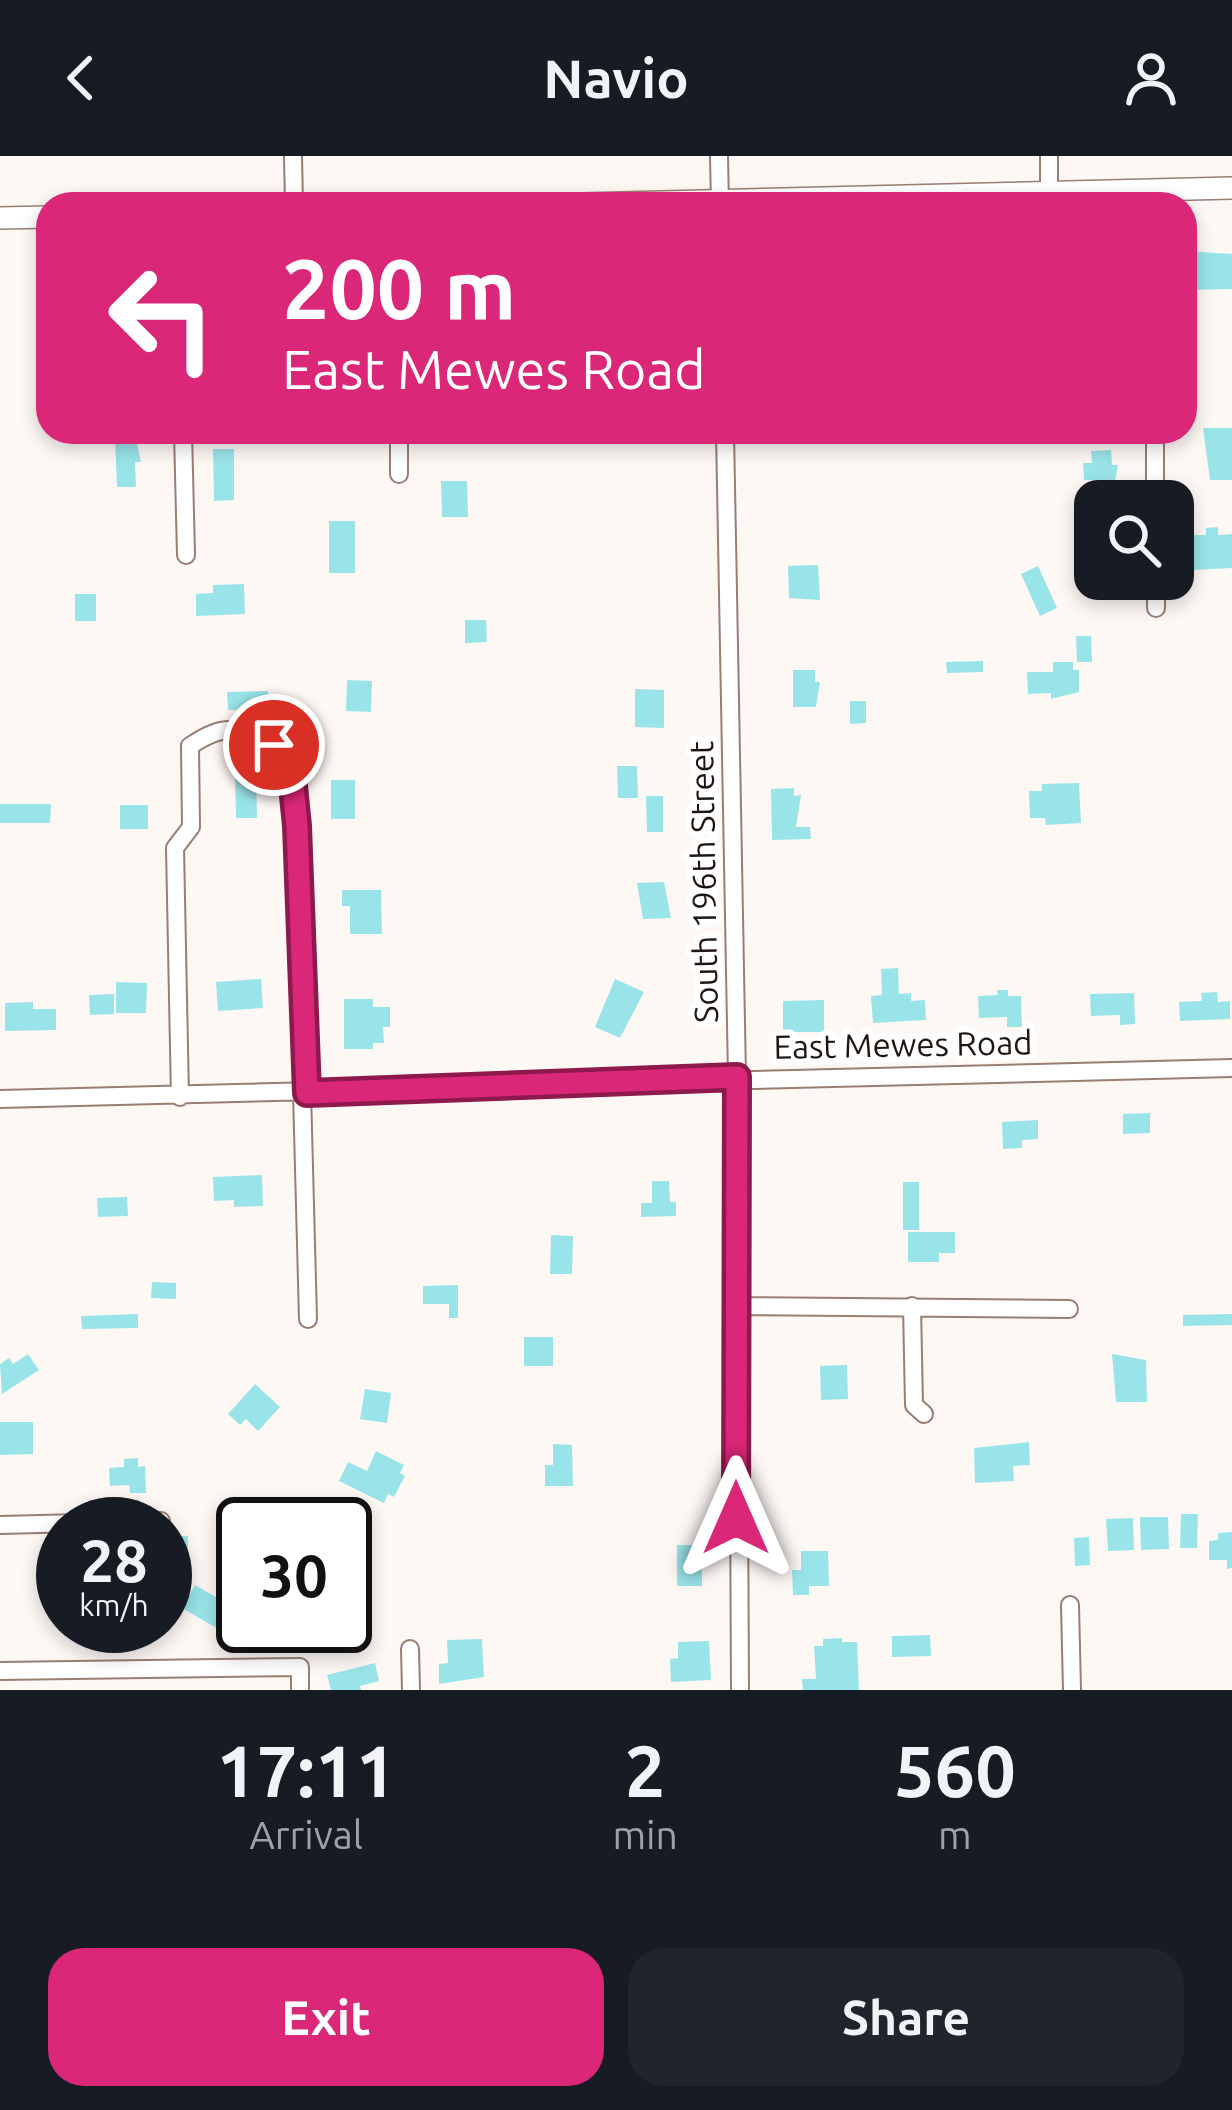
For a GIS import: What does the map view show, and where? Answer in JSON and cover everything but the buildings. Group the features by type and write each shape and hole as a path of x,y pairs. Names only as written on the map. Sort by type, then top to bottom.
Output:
{"street":[{"path":"293,156 294,192"},
{"path":"719,156 720,192"},
{"path":"1049,156 1049,192"},
{"path":"1197,192 1232,188"},
{"path":"0,218 36,217"},
{"path":"184,444 186,555"},
{"path":"399,444 399,474"},
{"name":"South 196th Street","path":"725,444 737,1077 740,1690"},
{"path":"1155,444 1155,480"},
{"path":"1156,600 1156,608"},
{"path":"180,1097 175,848 190,827 190,746 214,730 241,730 274,745 293,786 308,1319"},
{"name":"East Mewes Road","path":"0,1100 737,1077 1232,1068"},
{"path":"738,1306 1069,1309"},
{"path":"912,1306 914,1406 924,1414"},
{"path":"0,1525 36,1524"},
{"path":"1070,1605 1072,1690"},
{"path":"410,1649 411,1690"},
{"path":"0,1671 300,1667 300,1690"}],"route":[{"path":"274,745 293,786 297,826 307,1093 737,1077 736,1518"}]}
